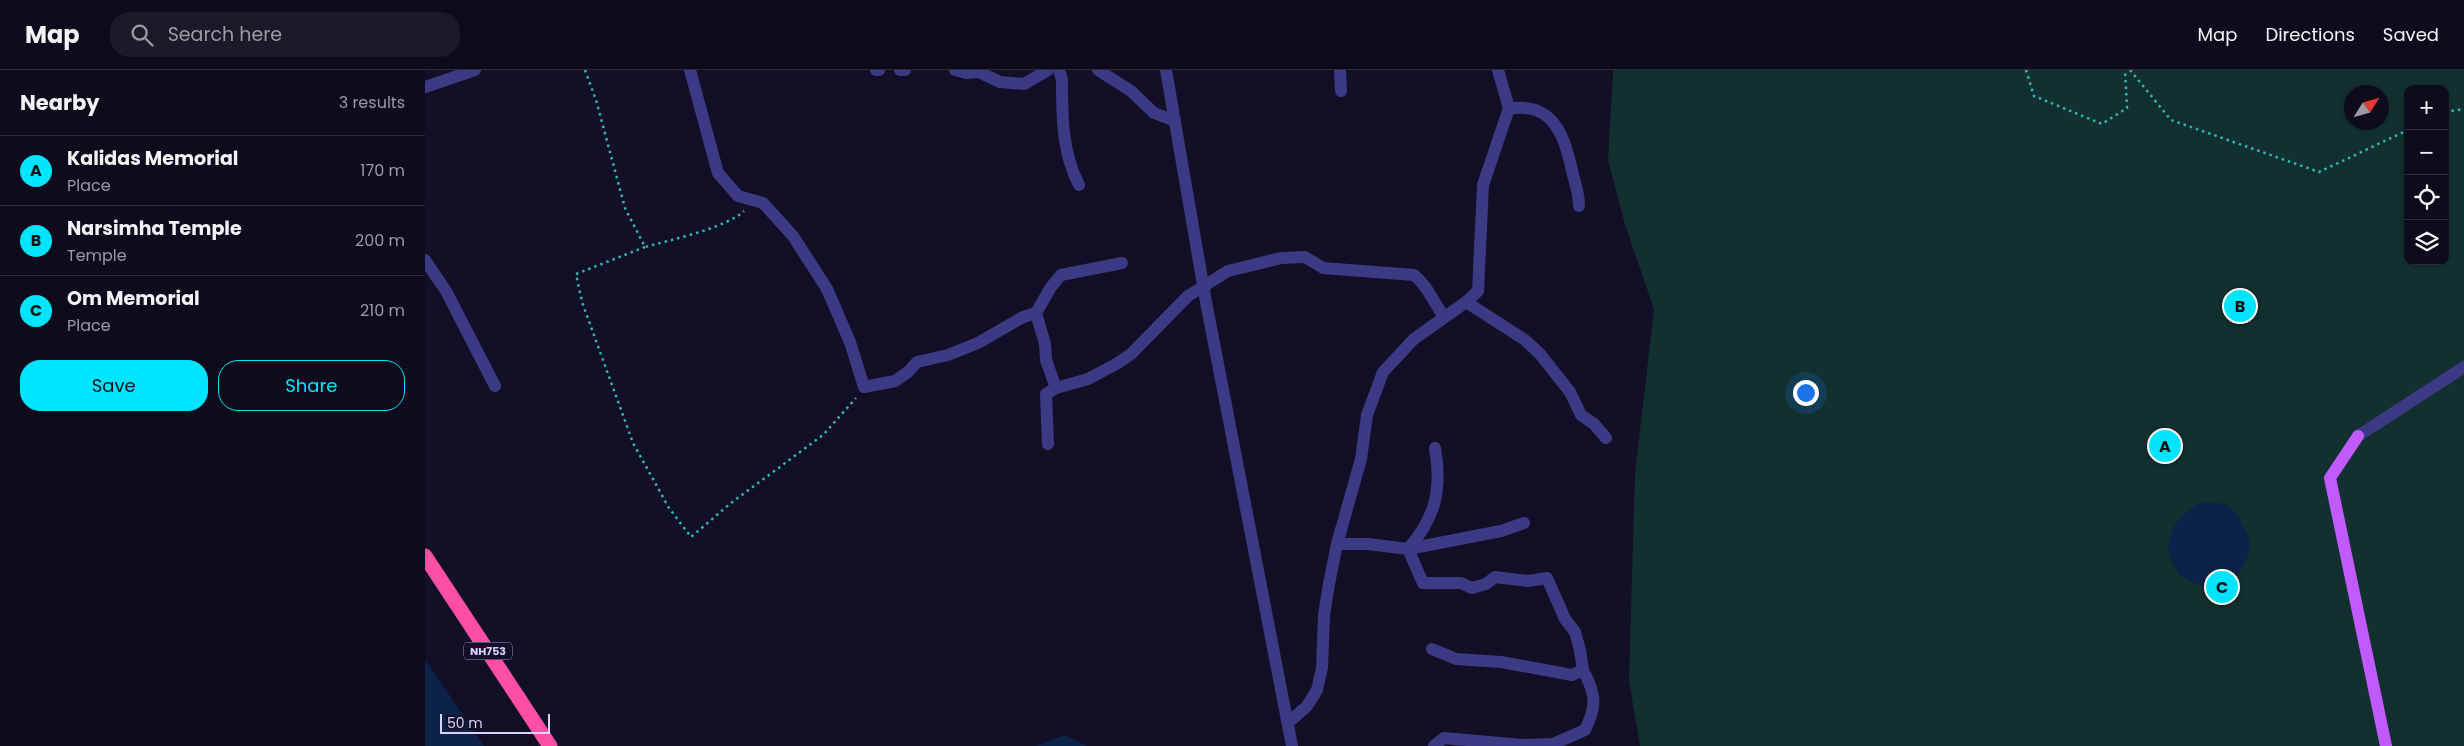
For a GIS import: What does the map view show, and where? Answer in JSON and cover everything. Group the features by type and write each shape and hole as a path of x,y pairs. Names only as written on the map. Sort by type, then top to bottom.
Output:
{"highway":[{"name":"NH753","path":"425,556 550,746"}],"main road":[{"path":"2357,436 2330,478 2386,746"}],"street":[{"path":"425,87 475,70"},
{"path":"690,70 718,173 738,196 763,204 793,236 827,289 850,342 864,388 895,381 908,372 917,362 948,355 978,343 1023,317 1036,313 1051,287 1061,275 1122,263"},
{"path":"900,70 905,70"},
{"path":"955,70 966,73 979,72 1000,82 1024,84 1048,70"},
{"path":"1059,70 1062,80 1064,143 1072,172 1079,185"},
{"path":"1099,70 1131,90 1154,113 1175,121"},
{"path":"1166,70 1203,286 1289,722 1292,746"},
{"path":"1340,70 1341,91"},
{"path":"1289,722 1307,706 1317,690 1322,668 1323,615 1337,544 1361,459 1367,415 1383,372 1415,339 1478,291 1483,185 1509,108 1498,70"},
{"path":"1509,108 1533,109 1550,120 1570,154 1579,194 1579,206"},
{"path":"1048,444 1046,394 1056,388 1088,379 1118,363 1131,354 1169,313 1188,296 1228,271 1281,258 1305,257 1323,268 1414,275 1425,284 1433,302 1444,317"},
{"path":"425,260 446,291 495,386"},
{"path":"1466,302 1525,340 1540,354 1570,392 1581,415 1594,424 1606,438"},
{"path":"1036,313 1045,344 1048,366 1056,388"},
{"path":"2357,436 2464,367"},
{"path":"1408,549 1421,534 1435,502 1439,475 1435,448"},
{"path":"1337,544 1368,544 1408,549 1501,531 1524,523"},
{"path":"1408,549 1423,583 1461,583 1472,588 1486,584 1495,577 1528,580 1547,578 1565,619 1575,632 1583,670 1592,687 1594,700 1593,716 1585,730 1553,745 1522,745 1444,738 1434,746"},
{"path":"1431,649 1456,659 1501,662 1572,675 1583,670"}],"path":[{"path":"585,70 596,100 625,208 645,247"},
{"path":"2026,70 2034,96 2102,124 2127,108 2125,70"},
{"path":"2130,70 2171,120 2319,172 2404,132"},
{"path":"2449,111 2464,109"},
{"path":"754,201 737,217 680,238 645,247 576,274 582,302 633,443 669,508 691,537 731,502 823,436 844,414 864,388"}],"green space":[{"path":"1613,70 2464,70 2464,746 1640,746 1629,681 1635,474 1654,309 1625,225 1608,160"}],"water":[{"path":"2199,503 2219,503 2230,507 2243,524 2250,544 2243,568 2232,580 2217,587 2202,586 2180,576 2170,555 2169,539 2175,524 2186,512"},
{"path":"425,659 484,746 425,746"},
{"path":"1065,735 1087,746 1036,746"}],"place":[{"name":"Narsimha Temple","path":"2240,306"},
{"name":"Kalidas Memorial","path":"2165,446"},
{"name":"Om Memorial","path":"2222,587"}]}
